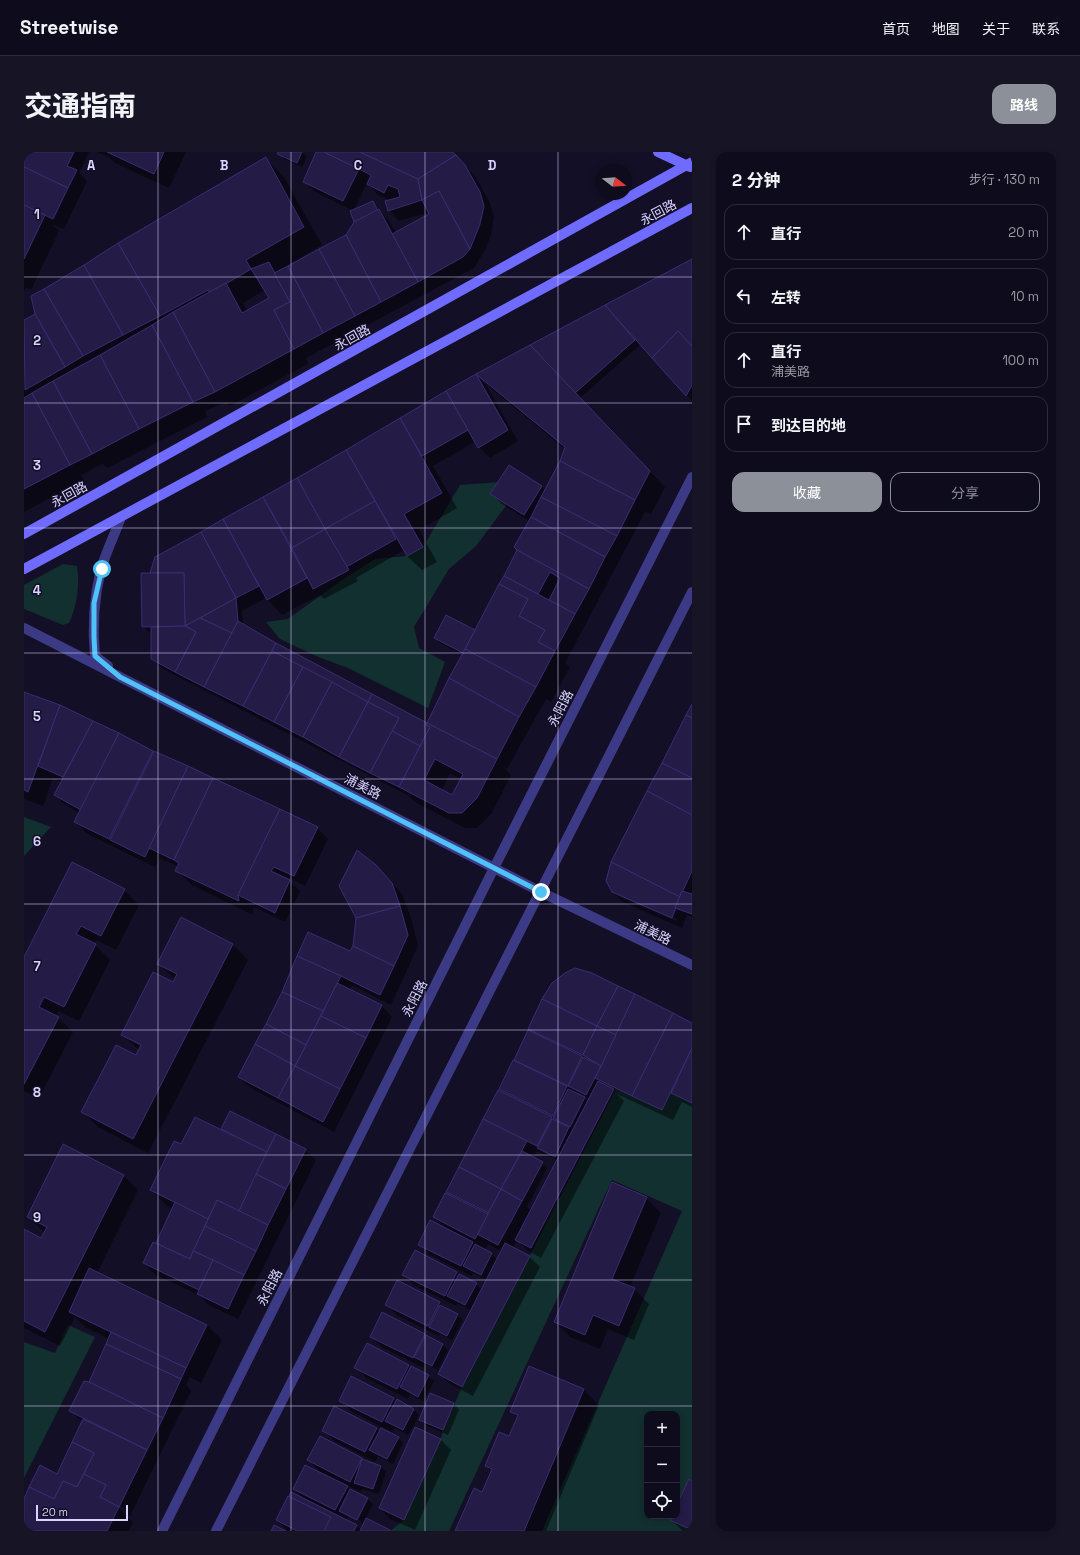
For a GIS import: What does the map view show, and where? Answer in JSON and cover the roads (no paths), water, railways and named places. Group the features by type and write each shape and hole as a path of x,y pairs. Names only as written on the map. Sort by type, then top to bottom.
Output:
{"main road":[{"path":"658,152 690,165"},
{"name":"永回路","path":"24,534 690,165"},
{"name":"永回路","path":"24,570 692,208"}],"street":[{"name":"永阳路","path":"162,1531 494,868 692,477"},
{"path":"120,677 95,656 94,603 102,569 121,517"},
{"path":"216,1531 692,592"},
{"name":"浦美路","path":"24,628 541,892 692,965"}]}
